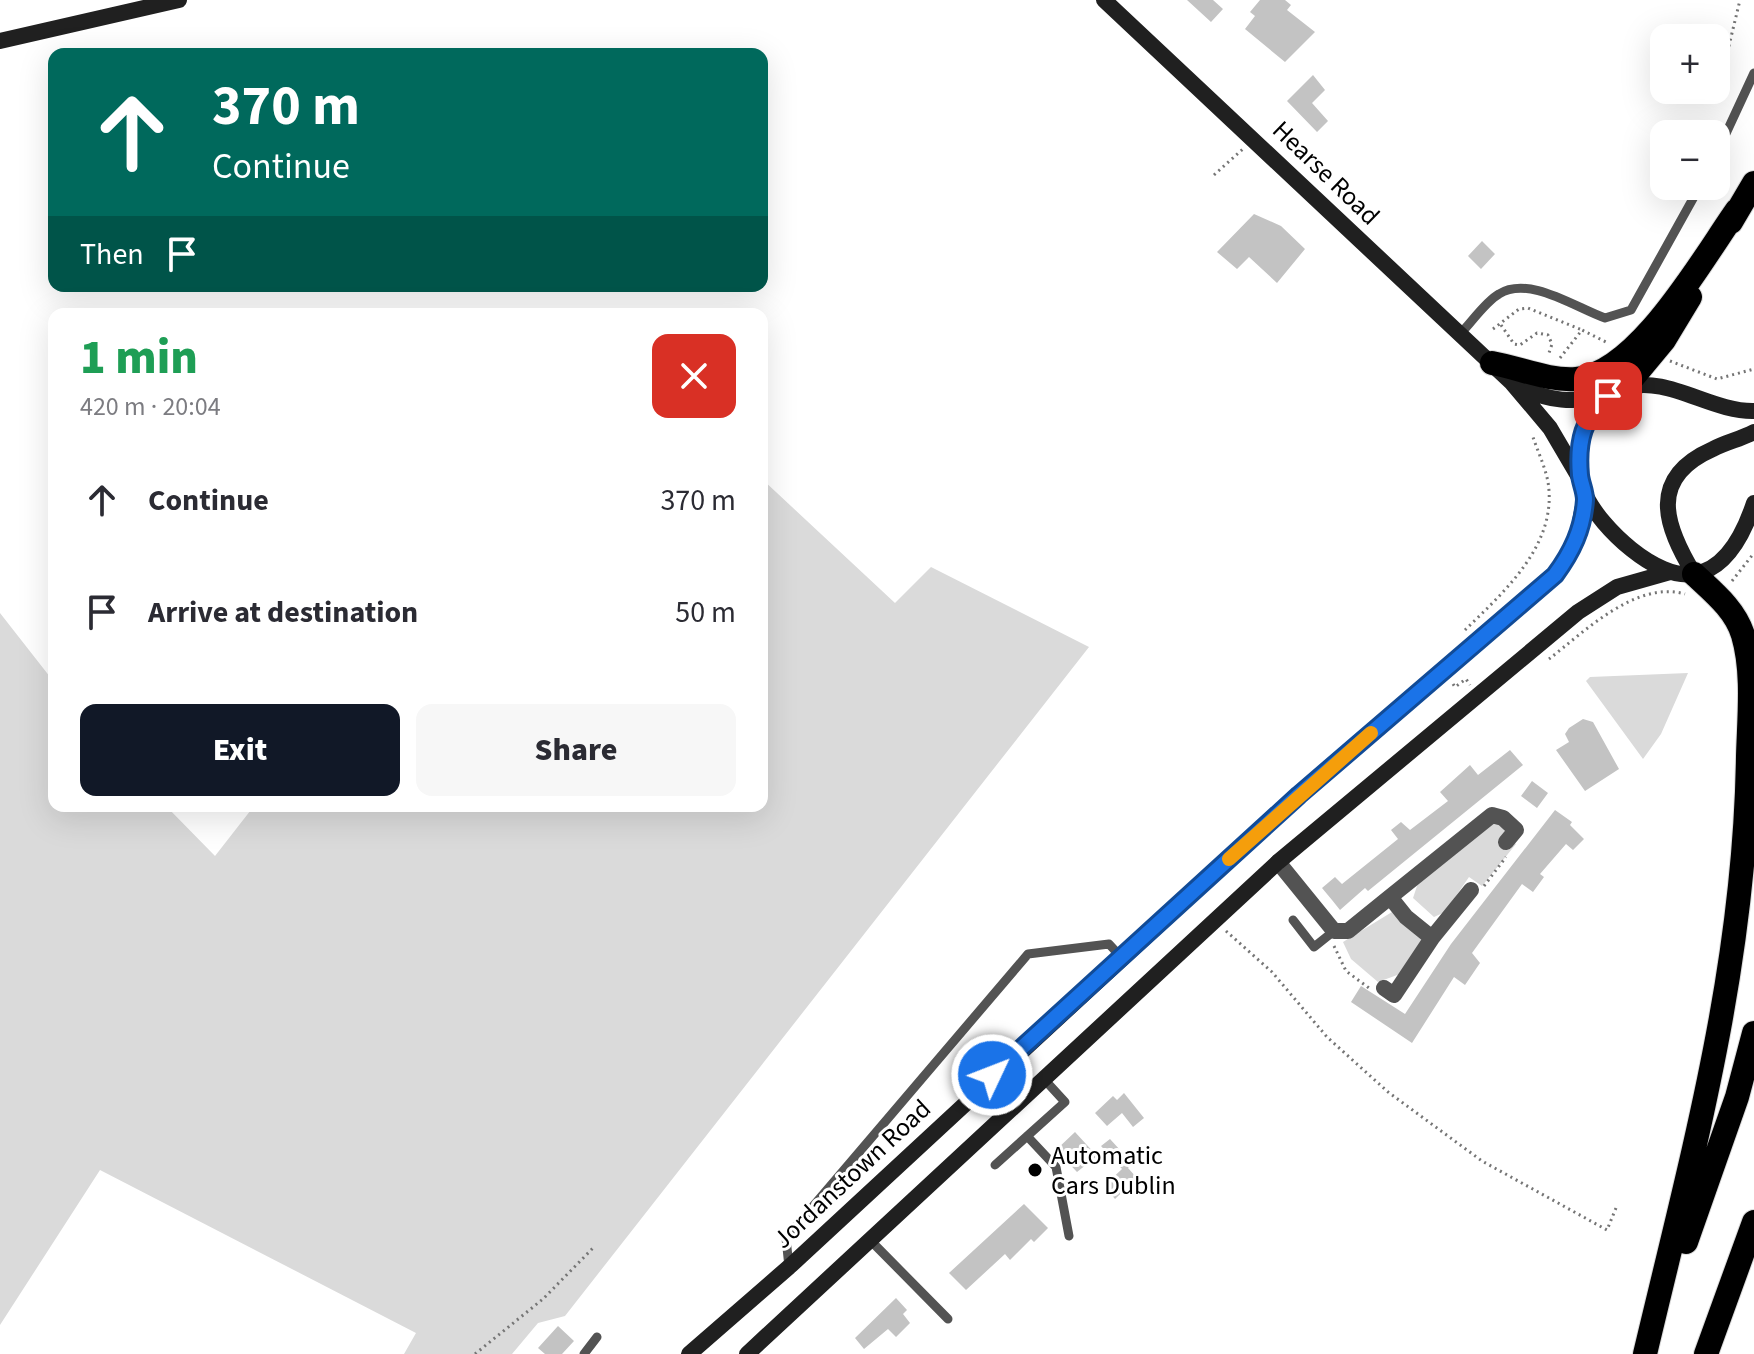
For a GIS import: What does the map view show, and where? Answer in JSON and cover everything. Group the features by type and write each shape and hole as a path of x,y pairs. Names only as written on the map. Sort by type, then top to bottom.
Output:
{"highway":[{"path":"1492,363 1559,379 1592,376 1608,368 1654,324 1754,183"},
{"path":"1617,392 1681,315 1737,210"},
{"path":"1645,1354 1718,1052 1743,874 1747,821 1749,670 1743,634 1728,607 1715,593 1685,580"},
{"path":"1645,1354 1737,1097 1754,1033"},
{"path":"1706,1354 1754,1222"},
{"path":"1719,1354 1754,1262"}],"main road":[{"path":"0,41 179,0"},
{"name":"Hearse Road","path":"1104,0 1512,383 1550,428 1601,520 1625,545 1685,580"},
{"name":"Hearse Road","path":"1512,383 1550,400 1575,403 1617,392 1660,388 1718,406 1754,411"},
{"name":"Jordanstown Road","path":"689,1354 789,1267 1299,795 1555,575 1576,542 1583,488 1581,435 1592,411 1617,392"},
{"path":"1685,580 1668,525 1667,503 1672,484 1693,460 1754,432"},
{"path":"747,1354 1278,862 1578,612 1617,587 1685,580 1728,554 1754,503"}],"street":[{"path":"1278,862 1334,931 1348,931 1492,815 1503,818 1516,830 1506,842"},
{"path":"1384,988 1394,995 1432,938 1471,890"},
{"path":"1390,897 1406,917 1432,938"}],"lane":[{"path":"1730,125 1754,73"},
{"path":"1460,334 1499,293 1519,288 1534,289 1605,318 1631,310 1692,200"},
{"path":"1293,920 1314,947 1334,931"},
{"path":"789,1267 786,1238 1028,954 1109,944 1121,957"},
{"path":"995,1165 1065,1102 1043,1078"},
{"path":"1027,1136 1056,1167 1069,1236"},
{"path":"870,1240 948,1319"},
{"path":"584,1354 597,1337"}],"path":[{"path":"1730,41 1740,0"},
{"path":"1214,175 1254,138"},
{"path":"1493,329 1519,309 1528,308 1606,342"},
{"path":"1501,325 1514,344 1520,345 1537,333 1548,335 1551,349 1548,357 1541,359"},
{"path":"1553,368 1582,330"},
{"path":"1667,360 1717,379 1754,369"},
{"path":"1458,637 1503,593 1529,560 1544,529 1547,480 1532,434"},
{"path":"1715,593 1743,571 1754,553"},
{"path":"1541,665 1607,614 1630,602 1675,591 1685,580"},
{"path":"1451,681 1455,687 1466,679 1472,687"},
{"path":"1471,890 1477,895 1513,848 1506,842"},
{"path":"1215,919 1272,972 1358,1068 1482,1161 1607,1230 1616,1208"},
{"path":"1334,931 1333,945 1346,971 1379,995 1384,988"},
{"path":"475,1354 543,1299 594,1247"}],"shaded area":[{"path":"768,485 895,603 931,567 1089,647 565,1316 538,1323 512,1354 404,1354 416,1333 100,1170 0,1325 0,613 48,674 48,812 172,812 215,856 249,812 768,812"},
{"path":"1688,673 1661,734 1643,759 1586,681 1590,677"},
{"path":"1495,821 1506,822 1506,837 1516,844 1482,886 1469,877 1445,912 1434,917 1413,898 1418,883"},
{"path":"1392,912 1423,939 1400,974 1378,982 1351,959 1343,942"}],"building":[{"path":"1187,0 1213,0 1223,9 1211,22"},
{"path":"1260,0 1285,0 1291,5 1287,10 1315,32 1285,62 1245,29 1255,16 1250,12"},
{"path":"1313,75 1325,90 1312,103 1328,121 1317,132 1287,101"},
{"path":"1254,214 1281,226 1305,249 1277,283 1249,257 1237,269 1217,252"},
{"path":"1482,241 1495,254 1481,269 1468,256"},
{"path":"1583,719 1593,722 1619,769 1585,791 1556,750 1569,742 1565,734 1569,728"},
{"path":"1510,750 1523,765 1368,891 1365,888 1340,910 1322,888 1335,877 1342,884 1398,839 1391,830 1401,822 1410,830 1448,801 1440,792 1470,765 1478,775"},
{"path":"1532,781 1548,793 1537,808 1521,796"},
{"path":"1555,810 1572,822 1570,825 1584,839 1573,850 1566,844 1540,874 1544,877 1533,892 1522,884 1472,953 1480,963 1465,985 1454,977 1412,1043 1351,1002 1361,986 1405,1014 1451,944"},
{"path":"1124,1093 1144,1118 1133,1127 1122,1113 1107,1126 1095,1113 1113,1096 1117,1100"},
{"path":"1075,1132 1097,1156 1077,1172 1056,1150"},
{"path":"1110,1139 1132,1163 1128,1168 1137,1178 1115,1199 1104,1186 1122,1169 1101,1146"},
{"path":"1024,1204 1048,1228 1034,1242 1031,1239 1010,1260 1005,1254 966,1290 949,1273"},
{"path":"896,1298 907,1310 903,1314 910,1323 896,1337 888,1329 864,1349 855,1338"},
{"path":"558,1326 574,1341 562,1354 545,1354 538,1348"}],"slow traffic":[{"path":"1229,859 1371,733"}],"place":[{"name":"Automatic Cars Dublin","path":"1035,1170"}],"route":[{"path":"992,1075 1299,795 1555,575 1576,542 1583,518 1585,496 1580,479 1581,435 1592,411 1608,396"}]}
